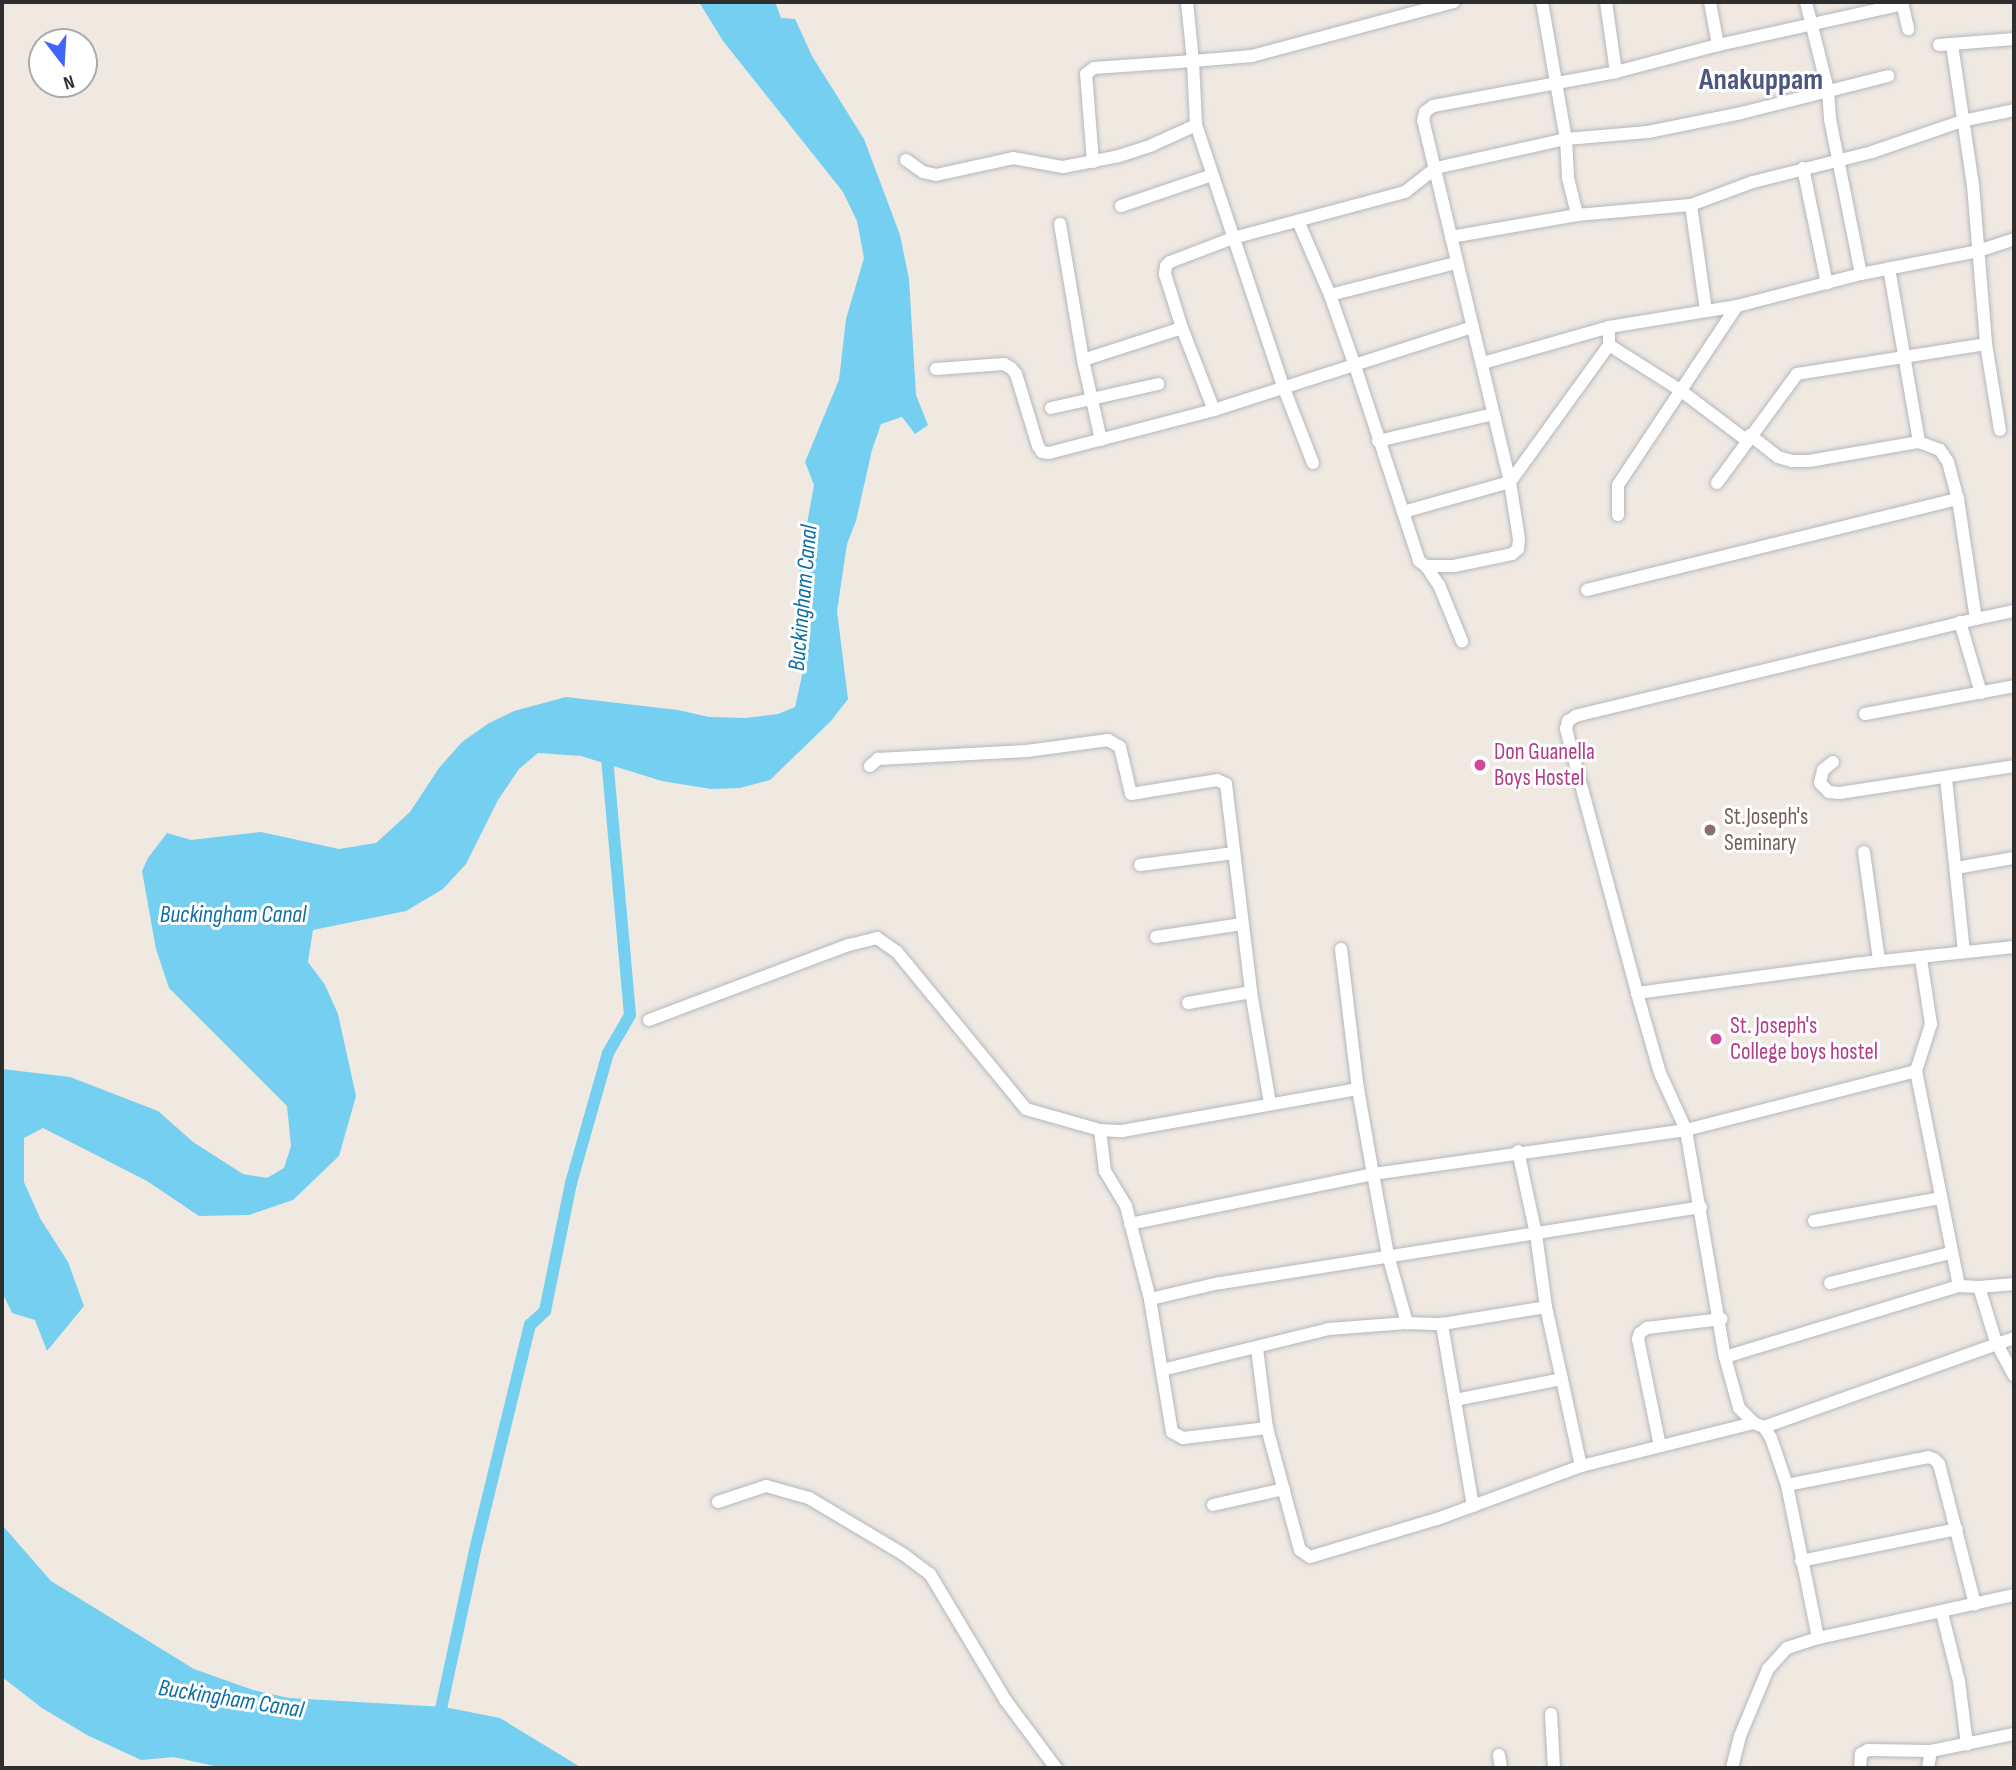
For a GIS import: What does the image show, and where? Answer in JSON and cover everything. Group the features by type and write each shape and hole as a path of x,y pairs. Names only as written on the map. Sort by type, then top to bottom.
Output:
{"street":[{"path":"1187,2 1196,125 1283,386 1313,463"},
{"path":"1093,162 1086,74 1088,70 1252,56 1454,2"},
{"path":"1542,2 1566,139 1568,178 1577,215"},
{"path":"1606,2 1616,72"},
{"path":"1710,2 1718,45"},
{"path":"1806,2 1828,90 1837,159 1861,274"},
{"path":"1426,566 1473,564 1512,554 1518,548 1510,482 1423,121 1425,112 1433,106 1616,72 1718,45 1902,3 1908,29"},
{"path":"2000,430 1986,344 1973,185 1945,45 2014,39"},
{"path":"1214,410 1182,328 1165,274 1166,266 1170,262 1233,238 1405,192 1436,168 1566,139 1648,132 1741,113 1888,76"},
{"path":"1451,237 1577,215 1691,205 1803,168 1872,152 1962,121 2014,110"},
{"path":"906,160 923,172 936,175 1013,158 1063,167 1093,162 1152,145 1196,125"},
{"path":"1803,168 1827,284"},
{"path":"1121,206 1212,175"},
{"path":"1691,205 1706,310"},
{"path":"1298,221 1330,295 1419,561 1426,566 1438,585 1462,641"},
{"path":"1060,224 1083,360 1101,440"},
{"path":"1483,363 1609,327 1737,306 1861,274 1978,251 2014,239"},
{"path":"1330,295 1456,263"},
{"path":"1889,268 1919,442"},
{"path":"1618,515 1618,485 1737,306"},
{"path":"936,369 1004,364 1011,368 1016,374 1042,452 1049,453 1214,410 1473,327"},
{"path":"1403,512 1510,482 1609,345 1609,327"},
{"path":"1083,360 1182,328"},
{"path":"1717,483 1797,374 1986,344"},
{"path":"1609,345 1681,390 1778,457 1792,461 1809,461 1919,442 1940,450 1948,462 1958,499 1976,619"},
{"path":"1051,408 1158,384"},
{"path":"1378,441 1493,414"},
{"path":"1587,590 1958,499"},
{"path":"1818,1638 1787,1485 1776,1449 1759,1425 1739,1408 1725,1357 1721,1319 1686,1130 1660,1073 1566,729 1568,721 1576,716 1959,622 2014,611"},
{"path":"1959,622 1981,694"},
{"path":"1865,714 2014,686"},
{"path":"870,766 878,759 966,752 1027,751 1113,740 1120,747 1131,794 1217,780 1226,784 1251,992 1270,1103"},
{"path":"1833,762 1823,770 1820,783 1829,792 1840,793 2014,766"},
{"path":"1947,778 1965,952"},
{"path":"1864,852 1879,960"},
{"path":"1140,865 1234,853"},
{"path":"1956,868 2014,858"},
{"path":"1156,937 1242,923"},
{"path":"649,1020 877,938 898,952 1026,1109 1100,1130 1122,1131 1359,1088"},
{"path":"1637,993 1879,960 2014,947"},
{"path":"1341,949 1373,1174 1388,1255 1407,1322"},
{"path":"1921,958 1930,1024 1916,1071 1950,1253 1959,1286"},
{"path":"1188,1003 1251,992"},
{"path":"1130,1224 1373,1174 1518,1151 1686,1130 1916,1071"},
{"path":"1100,1130 1105,1171 1126,1206 1150,1300 1176,1437 1267,1428"},
{"path":"1518,1151 1536,1234 1546,1307 1581,1466"},
{"path":"1814,1221 1940,1198"},
{"path":"1150,1300 1219,1283 1701,1207"},
{"path":"1830,1283 1950,1253"},
{"path":"1725,1357 1959,1286 2014,1284"},
{"path":"1979,1287 1996,1342 2014,1376"},
{"path":"1162,1370 1329,1329 1407,1322 1442,1324 1546,1307"},
{"path":"1660,1446 1638,1339 1640,1333 1647,1328 1721,1319"},
{"path":"1442,1324 1473,1506"},
{"path":"1257,1348 1267,1428 1300,1550 1310,1557 1473,1506 1581,1466 1759,1425 2014,1338"},
{"path":"1455,1400 1562,1380"},
{"path":"1787,1485 1928,1457 1939,1464 1975,1604"},
{"path":"719,1502 766,1486 809,1498 903,1554 930,1574 1006,1701 1056,1768"},
{"path":"1213,1505 1284,1489"},
{"path":"1801,1561 1956,1528"},
{"path":"1732,1768 1740,1736 1768,1669 1787,1648 1818,1638 1942,1613 2014,1595"},
{"path":"1942,1613 1959,1681 1967,1744"},
{"path":"1551,1714 1554,1768"},
{"path":"1860,1768 1861,1754 1868,1750 1931,1751 2014,1734"},
{"path":"1928,1768 1931,1751"}],"water":[{"name":"Buckingham Canal","path":"699,2 775,2 781,18 795,19 812,56 864,139 900,235 909,279 916,395 928,425 915,434 902,417 881,424 872,450 856,521 847,544 837,611 848,699 831,721 770,780 740,788 711,789 662,781 581,756 538,753 519,769 498,800 466,864 443,889 406,911 313,930 308,962 325,985 338,1014 356,1096 339,1156 293,1200 249,1215 199,1216 147,1181 43,1128 24,1138 24,1182 40,1218 68,1262 84,1306 47,1351 35,1320 12,1313 2,1292 2,1069 70,1077 158,1111 193,1142 243,1174 267,1178 284,1168 291,1146 287,1106 169,988 156,949 142,871 148,858 167,833 191,840 261,832 339,849 376,843 410,812 439,768 462,742 489,723 514,711 566,697 678,710 709,717 746,718 778,714 795,707 806,658 800,624 800,563 814,485 805,462 839,380 846,319 864,258 857,221 843,192 723,41"},
{"name":"Buckingham Canal","path":"2,1525 51,1581 194,1669 253,1690 289,1698 444,1707 500,1718 582,1768 224,1768 173,1757 141,1760 87,1735 42,1708 2,1677"}],"waterway":[{"path":"438,1723 476,1546 530,1325 545,1311 571,1183 608,1053 630,1015 606,747"}],"place":[{"name":"Don Guanella Boys Hostel","path":"1480,765"},
{"name":"St.Joseph's Seminary","path":"1710,830"},
{"name":"St. Joseph's College boys hostel","path":"1716,1039"}],"district":[{"name":"Anakuppam","path":"1761,80"}]}
